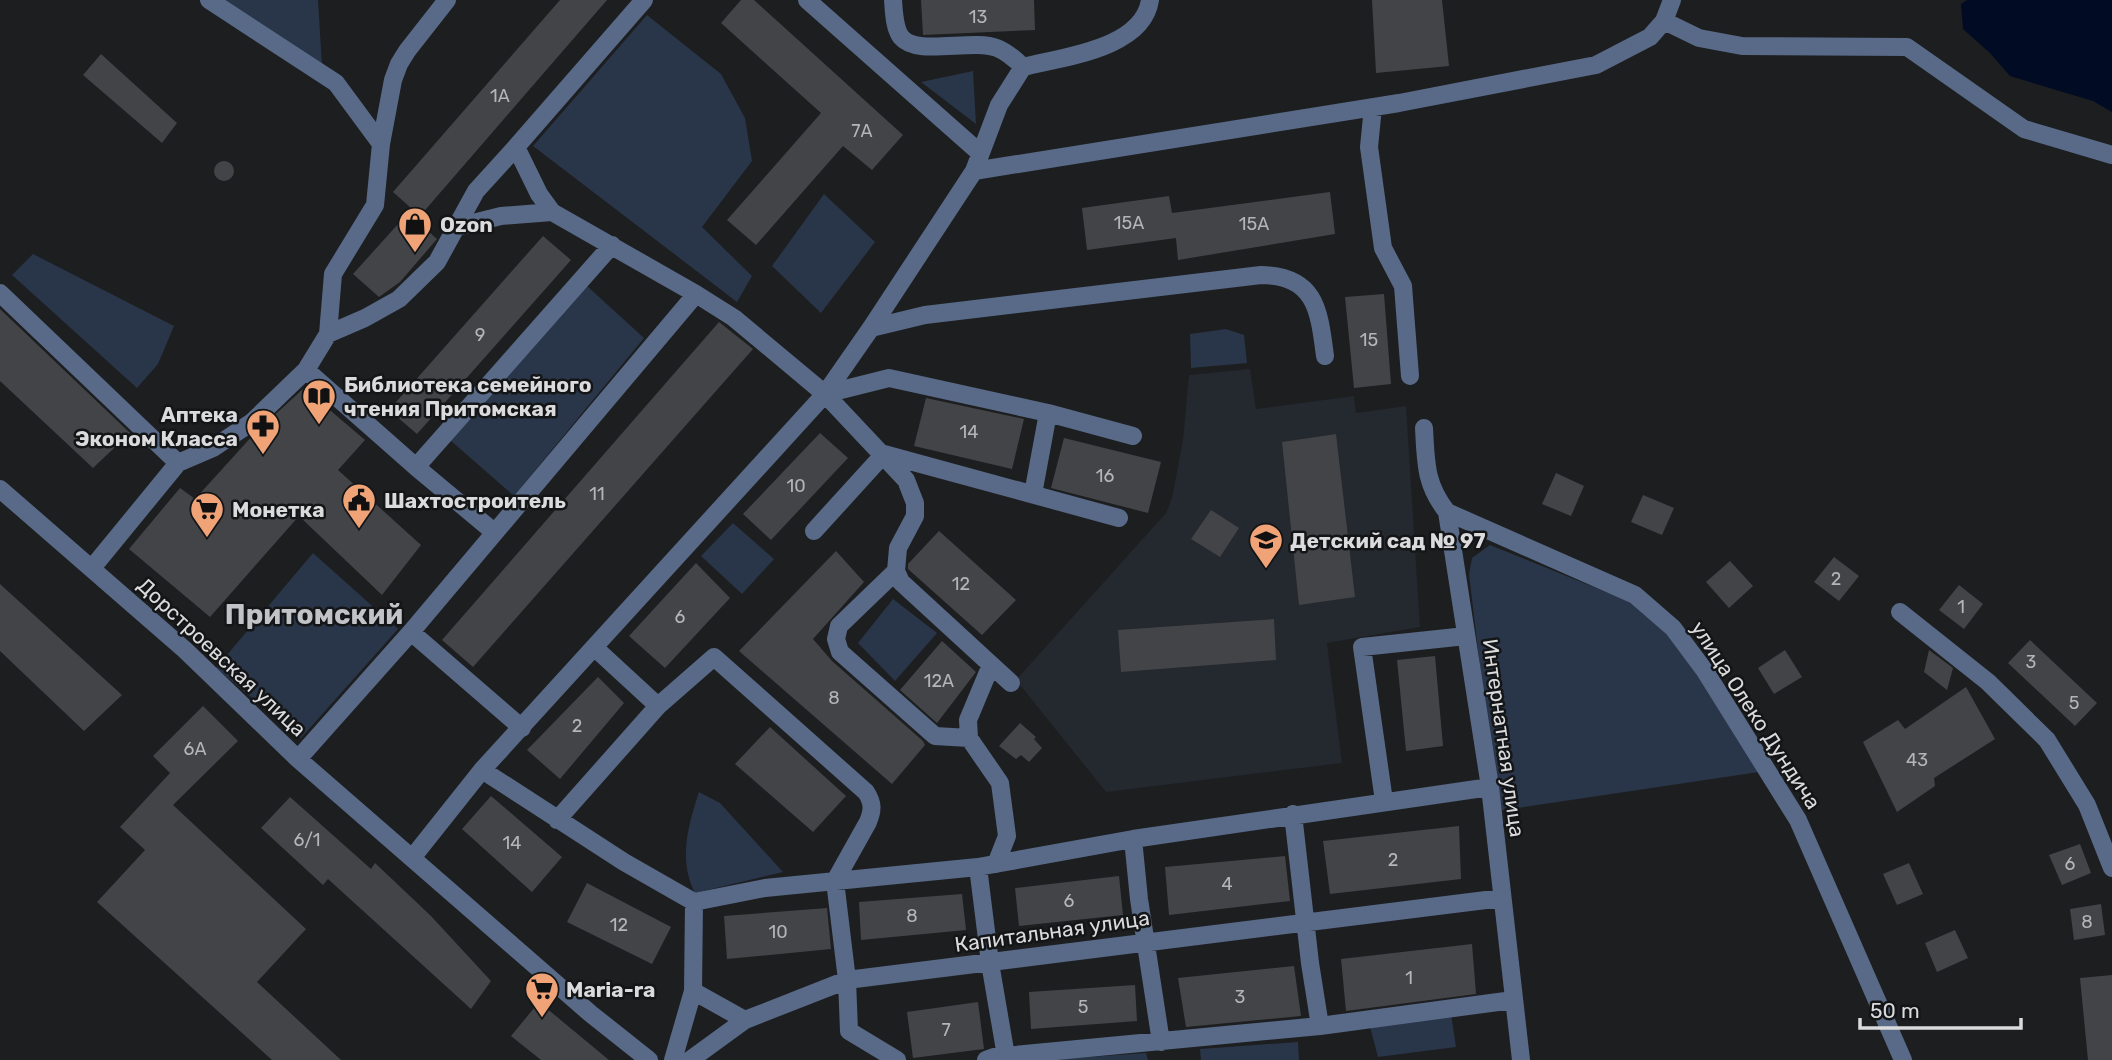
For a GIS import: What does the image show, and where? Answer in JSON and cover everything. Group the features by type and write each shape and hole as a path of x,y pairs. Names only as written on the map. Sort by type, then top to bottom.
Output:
{"street":[{"path":"209,0 336,83 381,144"},
{"path":"92,568 178,463 213,448 252,422 306,370 328,334 333,274 375,205 381,144 393,80 399,64 447,0"},
{"path":"328,334 399,299 437,262 476,191 643,0"},
{"path":"807,0 981,153"},
{"path":"893,0 897,30 906,41 920,46 989,46 1010,55 1023,67"},
{"path":"649,1060 591,1014 412,858 482,771 825,394 974,171 999,105 1023,67 1113,43 1146,16 1150,0"},
{"path":"974,171 1373,107 1595,65 1650,37 1664,22 1672,0"},
{"path":"1664,22 1699,38 1742,46 1907,47 2024,129 2112,155"},
{"path":"1373,107 1369,146 1379,223 1383,248 1403,286 1410,376"},
{"path":"516,147 539,194 552,212 734,318 825,394 884,454 906,480 915,503 915,516 898,548 896,571 901,582 1012,683"},
{"path":"457,227 502,216 552,212"},
{"path":"415,467 612,245"},
{"path":"871,328 925,315 1261,275 1281,275 1297,283 1312,297 1320,316 1325,356"},
{"path":"0,293 178,463"},
{"path":"298,758 411,632 696,295"},
{"path":"306,370 415,467 494,532"},
{"path":"825,394 889,378 1048,413 1133,436"},
{"path":"1033,494 1048,413"},
{"name":"Интернатная улица","path":"1423,428 1427,474 1434,496 1447,512 1490,787 1521,1060"},
{"path":"884,454 1119,518"},
{"path":"814,531 884,454"},
{"name":"Дорстроевская улица","path":"0,489 185,650 298,758 412,858"},
{"name":"улица Олеко Дундича","path":"1447,512 1635,595 1673,628 1705,671 1798,820 1903,1060"},
{"path":"896,571 839,626 836,639 839,652 935,736 969,738"},
{"path":"1900,612 1988,682 2047,740 2087,805 2112,868"},
{"path":"411,632 522,728"},
{"path":"1384,801 1362,647 1466,636"},
{"path":"595,648 658,706"},
{"path":"557,820 658,706 714,657 866,792 871,800 872,811 835,881 847,979 849,1031 897,1060"},
{"path":"991,665 968,720 969,738 1000,783 1007,836 996,864"},
{"path":"482,771 624,862 695,902 765,888 978,867 1133,839 1490,787"},
{"path":"1293,814 1320,1026"},
{"path":"1133,839 1161,1042"},
{"path":"978,867 990,963 1006,1056"},
{"name":"Капитальная улица","path":"690,1060 745,1020 847,979 1502,898"},
{"path":"673,1060 693,991 695,902"},
{"path":"693,991 745,1020"},
{"path":"986,1060 1320,1026 1513,1000"}],"shaded area":[{"path":"223,0 318,0 322,66"},
{"path":"1967,0 2112,0 2112,112 2093,101 2010,76 1990,53 1963,29 1961,4"},
{"path":"647,15 721,74 745,118 752,161 702,227 752,276 737,302 533,146"},
{"path":"973,71 976,124 921,82"},
{"path":"824,194 875,242 821,313 772,266"},
{"path":"33,254 174,326 158,364 137,388 12,275"},
{"path":"587,286 644,338 514,496 450,440"},
{"path":"1226,329 1244,335 1247,363 1191,368 1190,334"},
{"name":"Детский сад № 97","path":"1250,369 1256,409 1354,396 1356,413 1406,406 1420,627 1327,643 1342,763 1106,792 1016,680 1166,513 1172,498 1183,440 1189,375"},
{"path":"733,523 774,559 742,594 701,556"},
{"path":"1490,545 1638,605 1675,633 1759,772 1497,811 1469,574 1472,558"},
{"path":"313,553 398,629 301,738 216,668"},
{"path":"893,599 937,633 895,681 858,643"},
{"path":"699,792 720,803 783,872 695,893 686,856 688,830"},
{"path":"1451,1014 1456,1047 1378,1057 1370,1027"},
{"path":"1298,1042 1299,1060 1201,1060 1200,1049"},
{"path":"1146,1053 1148,1060 1046,1060"}],"building":[{"path":"560,0 607,0 420,216 393,192"},
{"path":"741,0 754,0 903,135 872,170 843,146 756,245 727,220 821,113 721,23"},
{"path":"921,0 1034,0 1035,30 923,35"},
{"path":"1372,0 1442,0 1449,66 1376,73"},
{"path":"101,54 177,123 162,143 83,75"},
{"path":"220,161 228,161 234,171 228,181 220,181 214,175 214,167"},
{"path":"1330,192 1335,234 1178,260 1176,238 1087,250 1082,208 1169,196 1172,213"},
{"path":"408,213 437,239 400,282 379,297 353,274"},
{"path":"543,236 571,260 417,434 389,410"},
{"path":"1384,294 1391,384 1354,388 1345,297"},
{"path":"0,309 130,433 93,468 0,381"},
{"path":"719,322 753,349 473,667 442,640"},
{"path":"304,388 365,440 338,470 421,545 382,595 299,516 210,617 129,549 180,488 195,499 254,434"},
{"path":"926,398 1024,419 1012,469 914,446"},
{"path":"820,433 848,458 771,540 743,514"},
{"path":"1336,434 1355,597 1299,605 1282,442"},
{"path":"1064,438 1161,462 1148,513 1051,488"},
{"path":"1556,473 1584,486 1571,516 1542,504"},
{"path":"1643,495 1674,508 1662,535 1631,522"},
{"path":"1211,510 1239,528 1220,557 1191,539"},
{"path":"939,531 1016,600 982,635 908,569 908,564"},
{"path":"836,551 864,582 813,639 832,661 923,741 925,745 892,784 739,651"},
{"path":"1834,557 1859,576 1839,601 1814,582"},
{"path":"1730,561 1753,586 1729,608 1706,582"},
{"path":"696,563 730,598 665,668 629,636"},
{"path":"0,584 122,695 84,731 0,651"},
{"path":"1959,585 1983,604 1964,629 1939,610"},
{"path":"1274,619 1276,660 1121,672 1118,630"},
{"path":"2030,640 2097,703 2075,726 2008,663"},
{"path":"942,641 976,672 937,723 900,690"},
{"path":"1785,650 1802,677 1774,694 1758,668"},
{"path":"1929,650 1953,668 1947,690 1924,672"},
{"path":"1435,656 1443,746 1406,751 1397,660"},
{"path":"598,677 624,703 560,779 527,750"},
{"path":"1966,687 1995,739 1934,778 1935,786 1897,812 1863,742 1898,720 1905,729"},
{"path":"203,706 238,741 173,805 306,929 257,982 341,1060 272,1060 97,902 145,850 120,827 170,773 153,756"},
{"path":"1020,723 1036,737 1034,739 1042,748 1029,762 1021,755 1016,759 999,746"},
{"path":"770,727 846,796 813,832 735,764"},
{"path":"491,796 562,857 532,892 462,829"},
{"path":"290,797 371,869 375,863 431,916 491,981 471,1009 328,879 323,885 261,828"},
{"path":"1459,826 1461,879 1330,894 1323,841"},
{"path":"2080,844 2091,873 2062,885 2049,855"},
{"path":"1285,856 1290,901 1169,915 1165,867"},
{"path":"1909,863 1923,894 1897,905 1883,874"},
{"path":"1119,876 1123,915 1019,926 1015,888"},
{"path":"587,883 671,927 652,964 567,922"},
{"path":"962,894 966,930 861,940 859,902"},
{"path":"2101,904 2105,935 2074,940 2070,909"},
{"path":"827,908 831,949 727,959 724,916"},
{"path":"1955,930 1968,958 1937,972 1925,943"},
{"path":"1472,944 1476,994 1346,1011 1341,959"},
{"path":"1294,966 1301,1016 1186,1027 1178,978"},
{"path":"2112,975 2112,1060 2088,1060 2080,978"},
{"path":"1135,985 1137,1021 1031,1029 1029,992"},
{"name":"Maria-ra","path":"539,1002 609,1060 541,1060 511,1036"},
{"path":"978,1002 984,1049 913,1058 907,1012"}],"place":[{"name":"Ozon","path":"415,254"},
{"name":"Библиотека семейного чтения Притомская","path":"319,426"},
{"name":"Аптека Эконом Класса","path":"263,456"},
{"name":"Шахтостроитель","path":"359,530"},
{"name":"Монетка","path":"207,539"},
{"name":"Детский сад № 97","path":"1266,570"},
{"name":"Maria-ra","path":"542,1019"}],"district":[{"name":"Притомский","path":"314,614"}]}
